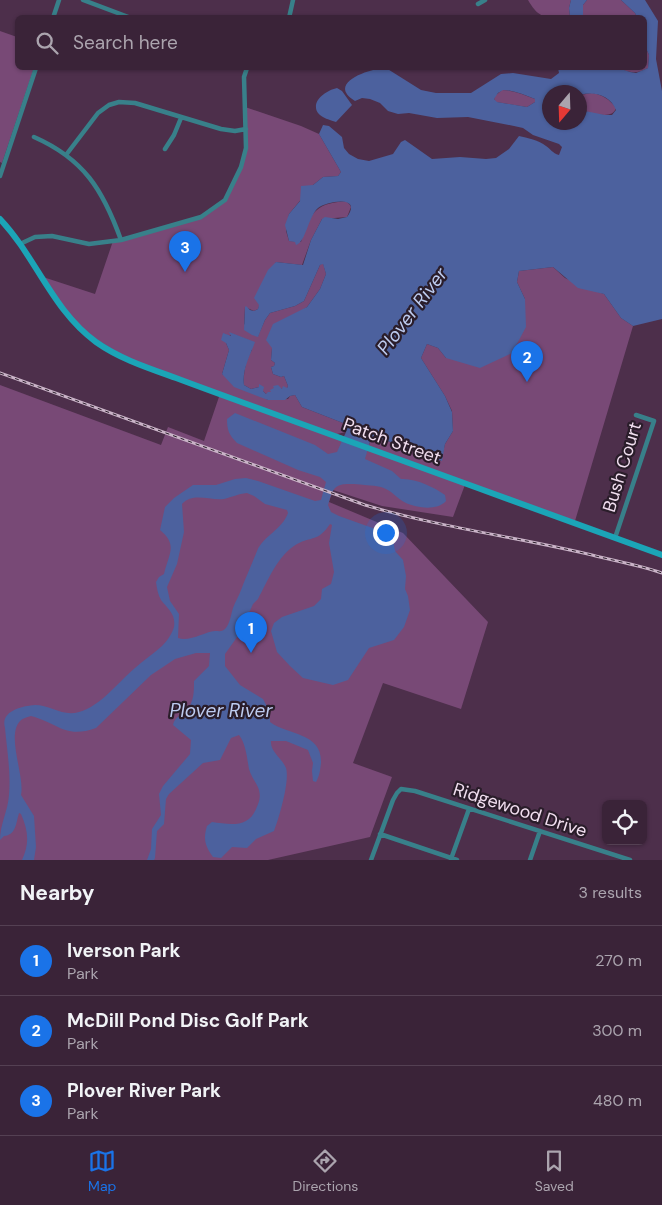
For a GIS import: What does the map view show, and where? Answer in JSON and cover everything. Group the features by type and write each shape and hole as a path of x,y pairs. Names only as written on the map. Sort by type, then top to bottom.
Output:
{"street":[{"path":"54,15 59,0"},
{"path":"83,0 123,15"},
{"path":"290,15 293,0"},
{"path":"478,4 484,0"},
{"path":"0,176 35,70"},
{"path":"20,244 35,238 52,236 89,244 121,240 201,217 225,200 244,158 246,148 244,77 246,70"},
{"path":"66,155 98,113 114,103 135,103 221,129 246,130"},
{"path":"165,149 174,136 181,118"},
{"path":"34,137 66,155 89,176 110,209 121,240"},
{"name":"Patch Street","path":"0,219 20,244 69,318 97,342 113,352 140,364 340,438 662,555"},
{"name":"Bush Court","path":"615,538 654,421 636,414"},
{"name":"Ridgewood Drive","path":"380,834 396,793 401,789 415,791 630,860"},
{"path":"451,859 469,809"},
{"path":"530,860 540,832"},
{"path":"371,860 380,834 457,860"}],"shaded area":[{"path":"528,0 571,0 570,15 540,15"},
{"path":"587,0 621,0 636,15 583,15 583,5"},
{"path":"0,31 15,36 15,70 33,70 2,163 0,162"},
{"path":"647,50 649,55 647,68"},
{"path":"623,70 643,70 633,72"},
{"path":"502,90 523,94 535,99 535,102 527,107 496,102 495,96"},
{"path":"587,94 603,96 616,108 614,112 600,115 587,112"},
{"path":"245,107 319,134 341,172 338,176 323,177 313,185 289,214 286,231 289,241 301,242 309,220 322,206 344,202 351,207 347,217 322,219 311,240 302,265 276,262 258,309 254,311 245,307 244,324 258,336 270,313 295,306 304,301 320,265 323,263 326,274 320,289 272,348 271,360 275,363 271,367 273,374 281,377 284,376 287,388 282,389 276,386 272,392 266,394 259,387 251,389 244,385 245,366 252,350 248,340 230,333 231,335 226,343 229,350 222,374 268,400 288,399 290,396 295,395 302,407 343,423 346,432 337,434 369,445 371,438 374,436 441,461 445,444 453,431 452,411 445,396 421,358 427,344 438,348 446,358 525,299 517,282 519,271 553,267 565,278 604,294 621,318 633,326 575,521 466,482 453,517 382,506 333,490 329,502 403,533 488,622 461,709 383,683 353,763 392,777 370,837 268,860 0,860 0,385 161,445 168,427 204,441 220,394 131,361 82,330 40,276 95,294 113,241 201,217 225,200 236,177 246,148"}],"water":[{"path":"571,0 587,0 583,5 583,15 570,15"},
{"name":"Plover River","path":"621,0 645,0 658,21 656,59 662,91 662,319 633,326 621,318 604,294 578,288 553,267 519,271 517,282 525,299 526,327 512,353 480,368 446,358 438,348 427,344 421,358 445,396 452,412 453,431 445,444 442,461 374,436 371,438 365,459 392,471 401,479 418,482 435,489 445,495 446,501 438,506 421,507 406,503 381,487 347,484 339,485 335,488 328,505 331,512 339,516 392,535 395,551 403,560 406,576 405,589 410,610 404,627 394,640 369,648 348,680 333,685 303,678 277,652 271,631 274,623 282,617 314,606 321,599 322,589 331,584 334,572 329,543 332,525 330,524 322,534 297,544 279,561 258,599 253,604 240,633 225,654 225,666 240,685 263,699 270,712 270,722 310,740 316,745 320,753 321,763 316,782 313,781 313,763 308,750 286,741 271,741 272,748 284,764 287,774 279,818 274,831 256,839 247,848 232,847 221,858 213,857 208,849 205,839 207,826 212,822 237,824 248,820 259,802 259,790 250,772 245,747 239,735 231,738 220,760 203,763 169,794 166,799 164,824 157,831 155,858 154,860 147,860 151,849 152,829 161,815 159,794 163,786 190,754 191,740 173,725 178,716 187,710 191,703 194,693 194,681 209,666 210,653 196,653 175,659 151,675 96,728 77,732 69,731 31,716 20,721 16,728 15,746 21,778 21,795 34,816 36,847 34,860 22,860 27,837 21,814 19,813 13,831 0,840 9,787 4,722 6,717 13,710 35,705 67,713 87,709 102,699 167,640 174,627 174,619 160,598 156,582 164,574 171,550 169,540 160,530 165,507 174,498 193,485 216,485 235,479 246,478 315,501 321,500 326,482 320,477 298,470 237,443 229,432 227,419 235,413 315,445 328,454 337,452 346,432 343,423 302,407 295,395 285,400 268,400 234,387 222,374 229,350 226,343 221,340 223,333 231,336 229,332 255,342 245,368 244,385 251,389 259,387 259,384 264,387 263,391 266,394 271,392 270,390 274,388 273,386 278,385 282,389 283,386 287,388 284,376 281,377 273,374 271,367 275,363 271,360 272,348 266,340 273,324 307,307 320,289 326,274 323,264 320,265 304,301 295,306 270,313 258,337 244,330 245,307 254,311 258,309 259,305 254,298 268,270 276,262 303,265 311,240 322,219 325,217 338,219 347,217 351,210 350,205 342,202 322,205 315,212 299,243 296,245 295,242 289,241 285,225 289,214 300,201 301,186 313,185 323,177 338,176 341,172 319,134 323,125 329,126 342,137 344,148 349,154 358,159 369,161 393,154 401,142 405,140 432,159 460,157 496,158 509,149 519,136 540,142 559,155 562,147 559,144 533,135 523,128 514,126 468,117 437,118 409,113 398,114 388,111 380,103 370,99 362,98 355,101 347,94 345,88 348,83 354,78 371,71 389,70 421,90 436,93 471,93 501,74 513,73 551,79 559,73 558,70 624,70 636,73 648,68 647,15 636,15","holes":["503,90 523,94 535,99 535,102 527,107 497,102 494,99","247,493 265,504 287,510 288,513 285,519 260,545 227,627 222,631 215,631 192,638 178,638 179,614 170,601 167,587 177,564 184,532 182,504 191,498 224,499"]},
{"path":"337,88 342,91 352,105 336,122 320,115 316,109 316,104 324,94"}],"railway":[{"path":"0,373 365,505 421,520 592,555 662,573"}],"place":[{"name":"Plover River Park","path":"185,272"},
{"name":"McDill Pond Disc Golf Park","path":"527,382"},
{"name":"Iverson Park","path":"251,653"}]}
